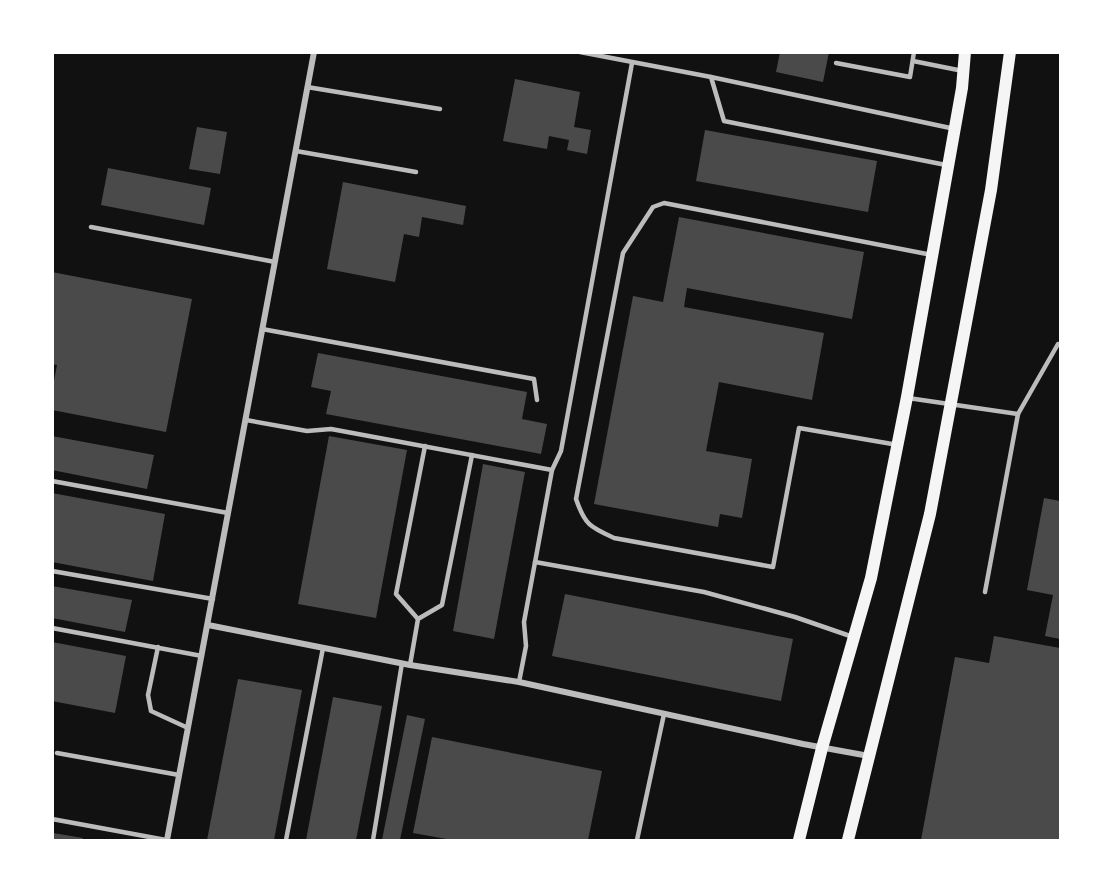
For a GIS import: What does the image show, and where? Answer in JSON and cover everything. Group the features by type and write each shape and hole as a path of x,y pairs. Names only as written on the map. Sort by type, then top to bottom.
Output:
{"main road":[{"path":"799,840 822,748 871,578 907,398 955,129 965,52"},
{"path":"848,840 930,514 991,190 1010,52"}],"street":[{"path":"166,840 314,52"},
{"path":"208,625 410,665 519,682 822,748 869,756"}],"lane":[{"path":"580,52 711,77 955,129"},
{"path":"836,63 910,77 914,52"},
{"path":"913,61 963,71"},
{"path":"519,682 526,646 524,622 552,470 561,451 632,63"},
{"path":"711,77 724,121 948,165"},
{"path":"307,87 440,109"},
{"path":"296,151 416,172"},
{"path":"898,445 799,428 773,567 614,538 597,530 583,519 576,499 623,253 653,207 664,203 932,255"},
{"path":"91,227 275,262"},
{"path":"262,329 534,379 537,400"},
{"path":"985,592 1018,414 1058,344"},
{"path":"907,398 1018,414"},
{"path":"246,420 307,430 331,429 552,470"},
{"path":"418,619 396,594 425,446"},
{"path":"410,665 418,619 442,605 472,455"},
{"path":"52,481 228,513"},
{"path":"535,562 704,592 795,617 854,638"},
{"path":"52,571 213,599"},
{"path":"52,628 202,656"},
{"path":"159,647 148,695 151,711 188,728"},
{"path":"286,840 323,648"},
{"path":"373,840 402,663"},
{"path":"637,840 664,714"},
{"path":"57,753 179,775"},
{"path":"52,819 166,840"}],"building":[{"path":"780,52 829,52 823,82 776,72"},
{"path":"515,79 580,92 574,127 591,130 587,154 567,150 569,140 549,136 547,149 503,141"},
{"path":"197,127 227,132 220,174 189,169"},
{"path":"705,130 877,161 868,212 696,181"},
{"path":"108,168 211,188 204,225 101,205"},
{"path":"343,182 466,206 463,225 422,217 419,237 404,234 395,282 327,269"},
{"path":"679,217 864,252 852,319 687,288 684,307 824,333 812,400 719,382 706,451 752,459 742,518 720,514 718,527 594,504 633,296 663,302"},
{"path":"52,272 192,299 166,432 52,410 52,391 57,365 52,364"},
{"path":"318,353 527,392 522,419 547,424 541,454 326,414 331,391 311,387"},
{"path":"52,436 154,455 147,489 52,470"},
{"path":"329,436 407,450 376,618 298,604"},
{"path":"483,464 525,472 494,639 453,631"},
{"path":"52,493 165,514 153,581 52,562"},
{"path":"1044,498 1060,501 1060,639 1045,636 1053,595 1027,590"},
{"path":"52,586 132,600 125,632 52,618"},
{"path":"565,594 793,639 781,701 552,656"},
{"path":"994,636 1060,648 1060,840 921,840 955,657 989,663"},
{"path":"52,642 126,656 115,713 52,701"},
{"path":"238,679 302,690 274,840 207,840"},
{"path":"333,697 382,706 356,840 306,840"},
{"path":"407,715 425,719 400,840 382,840"},
{"path":"432,737 602,771 588,840 452,840 413,833"},
{"path":"53,833 83,838 82,840 52,840"}]}
